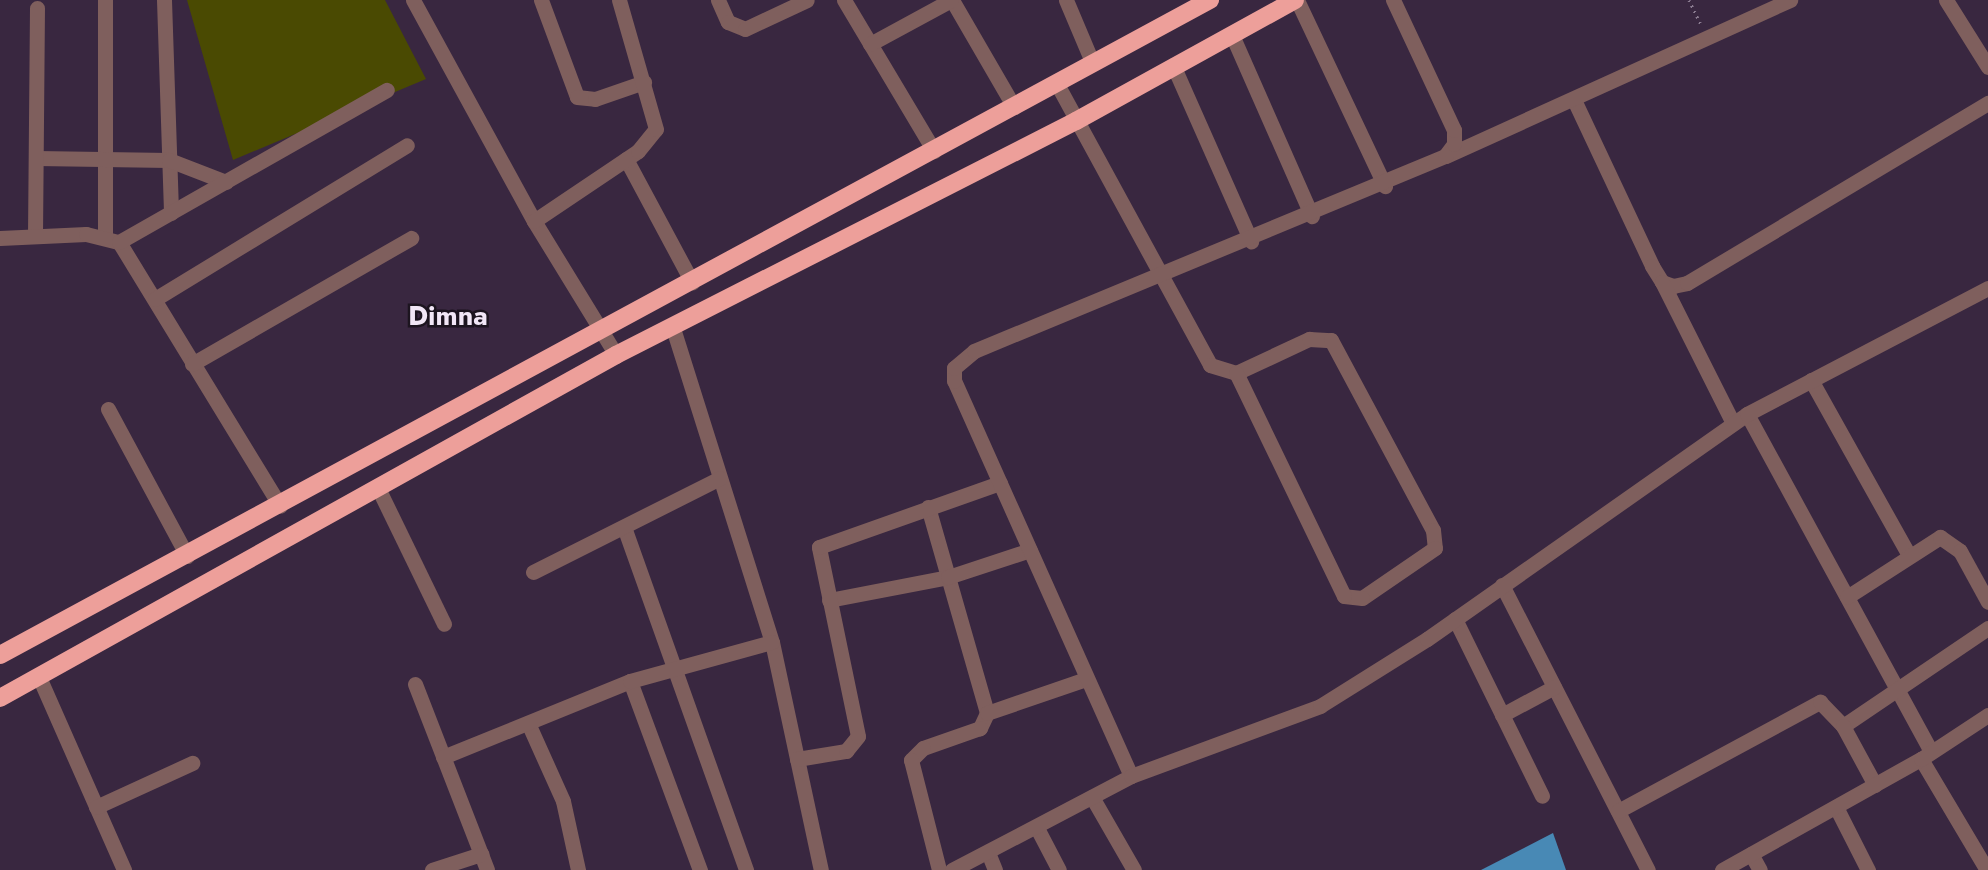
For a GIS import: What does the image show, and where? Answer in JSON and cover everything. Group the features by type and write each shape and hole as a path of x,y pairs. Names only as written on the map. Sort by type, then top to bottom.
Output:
{"highway":[{"path":"0,655 603,333 692,282 1210,0"},
{"path":"0,698 616,355 1076,121 1173,64 1296,0"}],"street":[{"path":"105,0 105,157 112,239 156,299 192,364 280,506"},
{"path":"164,0 171,213"},
{"path":"413,0 534,221 616,355"},
{"path":"541,0 577,97 595,99 644,82"},
{"path":"534,221 626,159 656,129 619,0"},
{"path":"718,0 728,22 745,29 807,0"},
{"path":"844,0 934,151"},
{"path":"870,44 951,0 1014,107"},
{"path":"1066,0 1093,64"},
{"path":"1296,0 1385,186"},
{"path":"1393,0 1454,130 1454,144 1445,156"},
{"path":"1131,776 954,381 954,368 974,351 1158,274 1251,241 1385,186 1445,156 1575,102 1790,0"},
{"path":"1946,0 1988,67"},
{"path":"35,236 37,8"},
{"path":"1232,35 1312,216"},
{"path":"1173,64 1251,241"},
{"path":"1057,84 1158,274 1210,365 1236,373 1309,339 1331,340 1433,530 1435,548 1362,598 1344,596 1236,373"},
{"path":"0,238 35,236 112,239 171,213 387,90"},
{"path":"1575,102 1733,423"},
{"path":"1662,282 1687,283 1988,103"},
{"path":"156,299 407,145"},
{"path":"36,159 105,157 170,160 226,182"},
{"path":"626,159 692,282"},
{"path":"192,364 411,238"},
{"path":"952,870 989,855 1131,776 1320,706 1455,619 1747,414 1988,288"},
{"path":"672,325 772,642 821,870"},
{"path":"1811,380 1909,555"},
{"path":"108,409 187,556"},
{"path":"1747,414 1897,690 1926,755 1987,867"},
{"path":"533,572 720,478"},
{"path":"797,759 846,751 858,736 819,547 1000,483"},
{"path":"378,488 444,624"},
{"path":"928,507 987,713 980,728 923,748 911,760 939,870"},
{"path":"624,527 676,665 746,870"},
{"path":"1847,597 1940,537 1951,540 1988,602"},
{"path":"829,600 948,577 1030,550"},
{"path":"1502,585 1648,870"},
{"path":"1455,619 1542,796"},
{"path":"1844,726 1988,628"},
{"path":"443,757 630,681 676,665 772,642"},
{"path":"39,677 124,870"},
{"path":"987,713 1086,679"},
{"path":"630,681 700,870"},
{"path":"415,684 487,870"},
{"path":"1502,715 1554,687"},
{"path":"1618,812 1803,707 1820,702 1844,726 1875,785"},
{"path":"1722,870 1875,785 1988,715"},
{"path":"528,723 563,801 578,870"},
{"path":"96,807 192,763"},
{"path":"1092,797 1134,870"},
{"path":"1836,807 1868,870"},
{"path":"1037,828 1059,870"},
{"path":"432,870 481,854"},
{"path":"1751,854 1760,870"},
{"path":"989,855 995,870"}],"path":[{"path":"1689,0 1703,29"}],"shaded area":[{"path":"187,0 385,0 426,79 233,160"}],"water":[{"path":"1553,833 1566,870 1481,870"}],"district":[{"name":"Dimna","path":"448,316"}]}
